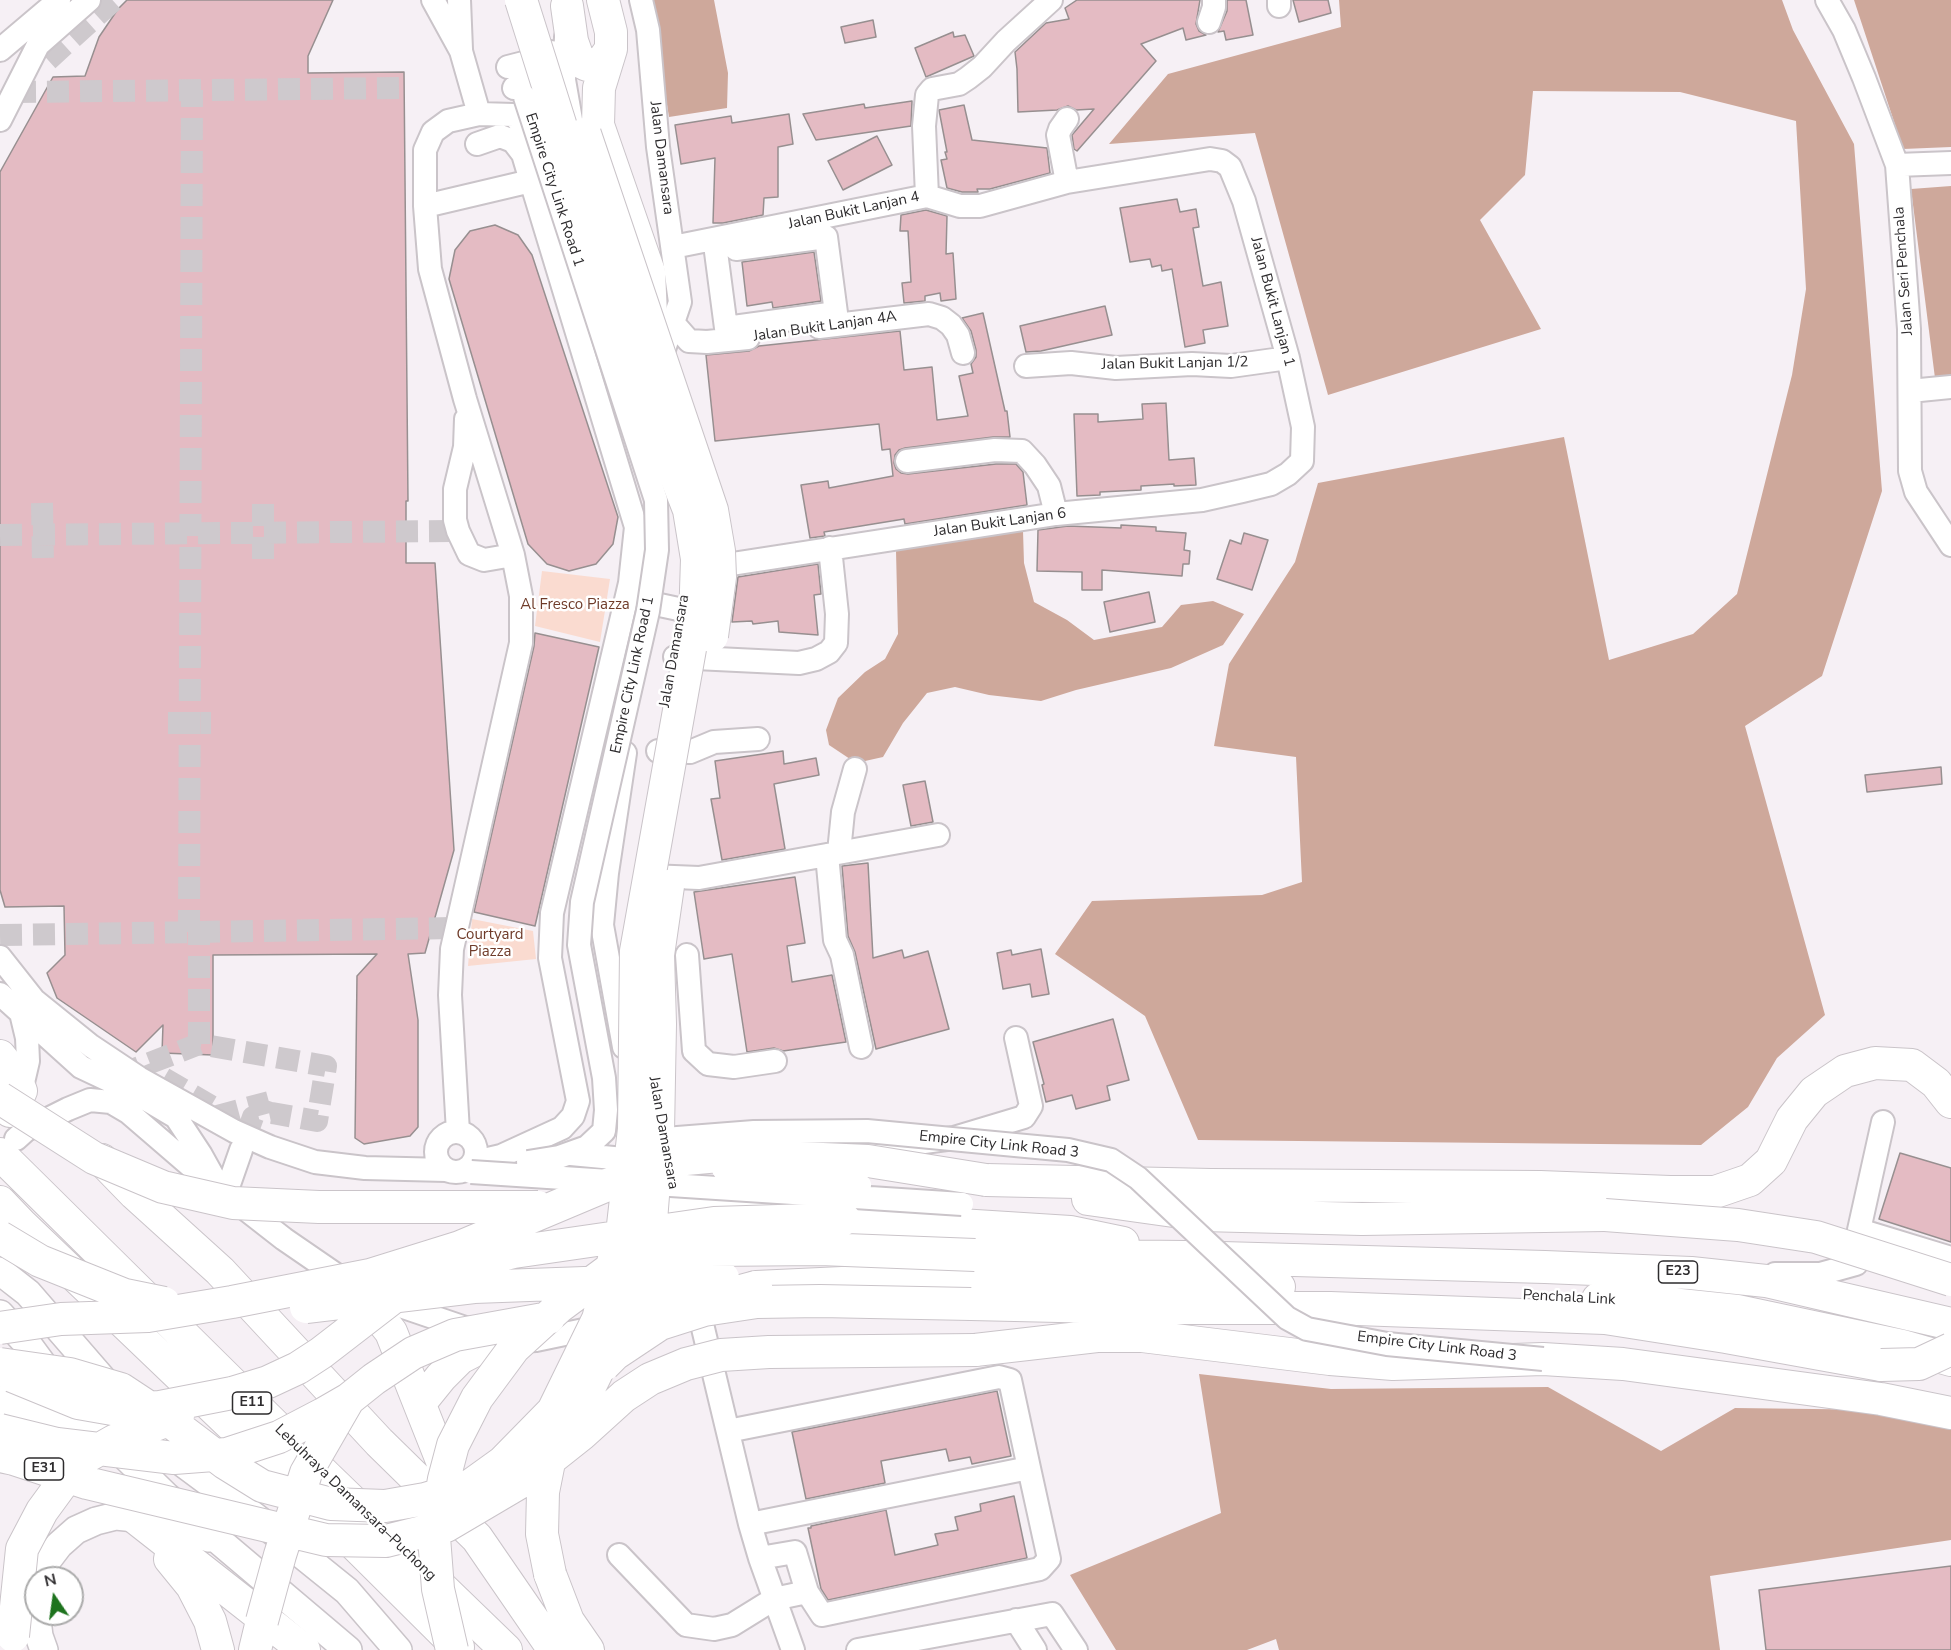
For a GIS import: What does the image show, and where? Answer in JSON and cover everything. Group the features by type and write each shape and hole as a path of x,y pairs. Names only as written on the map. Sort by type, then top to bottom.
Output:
{"highway":[{"path":"0,1364 70,1374 121,1389 171,1422 225,1463 262,1486 331,1504 385,1506 425,1499 471,1485 503,1462 553,1411 598,1320 623,1225 634,1129 636,951 695,621 697,559 689,510 652,415 521,0"},
{"path":"603,0 610,32 610,49 599,88 598,124 665,258 655,375"},
{"path":"560,10 579,61 587,65 597,64 604,59 610,49"},
{"path":"524,1480 575,1417 580,1407 619,1327 651,1221 658,1132 660,1024 658,956 672,860 715,620 720,577 719,551 712,510 560,10"},
{"path":"0,1056 14,1074 9,1118 163,1187 233,1203 416,1208 700,1206 844,1219 1183,1271 1245,1295 1330,1308"},
{"path":"986,1180 1211,1185 1540,1186 1670,1192 1715,1191 1750,1180 1771,1161 1792,1119 1814,1092 1845,1071 1875,1063 1912,1065 1936,1083 1951,1102"},
{"path":"49,1117 70,1127 135,1194 220,1271 379,1442 477,1538"},
{"name":"Lebuhraya Damansara–Puchong","path":"9,1118 336,1486 506,1650"},
{"path":"0,1329 61,1319 148,1316 370,1275 460,1247 643,1170 686,1159 730,1155 868,1161 1094,1200 1202,1215 1362,1219 1605,1215 1738,1225 1816,1237 1951,1280"},
{"name":"Lebuhraya Damansara–Puchong","path":"0,1202 321,1511 461,1650"},
{"path":"13,1643 22,1549 42,1511 84,1458 114,1440 268,1382 298,1368 417,1279 456,1266 514,1252 714,1223 844,1219"},
{"path":"452,1650 438,1589 434,1537 444,1479 453,1446 477,1398 514,1348 559,1307 616,1264 709,1251 820,1249 970,1240 1224,1236 1400,1264"},
{"path":"0,1237 39,1262 125,1296 195,1309 276,1310 474,1287 725,1278 756,1287"},
{"path":"0,1430 57,1444 174,1458 227,1454 279,1437 349,1399 413,1353 455,1335 532,1320 719,1297 970,1240"},
{"name":"Penchala Link","path":"1183,1271 1400,1264 1545,1267 1695,1274 1766,1281 1951,1324"},
{"name":"Penchala Link","path":"1183,1271 1486,1294 1661,1303 1747,1313 1902,1346 1951,1360"},
{"path":"358,1291 391,1332 432,1438 477,1538 554,1650"},
{"path":"588,1650 568,1621 550,1574 542,1534 543,1492 551,1452 561,1426 576,1398 592,1376 615,1354 660,1324 704,1310 757,1302 820,1301 1158,1308 1330,1308 1605,1318 1881,1365 1919,1364 1951,1349"},
{"path":"1605,1318 1662,1342 1951,1394"},
{"path":"87,1483 326,1540 386,1541 446,1526 524,1480 582,1434 624,1396 650,1379 686,1364 721,1355 769,1352 975,1350 1097,1336 1142,1336 1330,1359 1393,1364 1543,1359 1623,1364 1881,1399 1951,1413"},
{"path":"420,1403 460,1358 480,1347 506,1342"},
{"path":"0,1370 78,1403 118,1410 160,1407 232,1394"},
{"path":"260,1640 279,1555 306,1473 349,1399"},
{"name":"E31","path":"0,1456 87,1483"},
{"path":"87,1483 137,1519 304,1650"},
{"path":"137,1519 192,1586 210,1621 218,1650"}],"main road":[{"path":"0,1271 27,1293 99,1376 180,1461 254,1516 346,1591 399,1650"},
{"path":"0,1314 29,1346 87,1425 126,1457 166,1496 348,1650"},
{"path":"0,1400 87,1425"},
{"path":"45,1566 59,1545 76,1530 96,1521 116,1516 146,1519 219,1540"},
{"path":"38,1626 44,1650"}],"street":[{"path":"0,50 59,0"},
{"path":"0,120 38,45 88,0"},
{"path":"433,0 461,51 479,114"},
{"path":"459,0 461,51"},
{"name":"Jalan Damansara","path":"641,0 648,30 665,258 680,302 655,375 675,448 689,534 690,571 656,751 646,829 644,976 651,1064 673,1192 750,1524 793,1650"},
{"path":"927,196 924,126 927,95 932,88 959,84 968,78 1050,0"},
{"path":"1209,22 1214,0"},
{"name":"Jalan Seri Penchala","path":"1827,0 1856,58 1897,165 1909,329 1910,471 1916,492 1951,546"},
{"path":"515,92 547,57 560,10"},
{"name":"Jalan Damansara","path":"560,10 564,80 570,114 619,329 645,425 667,537 648,597 638,644 602,925 624,1045 638,1146 659,1242 698,1307"},
{"path":"0,96 48,60"},
{"path":"458,1132 450,995 452,949 521,643 521,596 513,555 465,399 430,269 425,206 425,150 433,132 448,121 479,114 515,92 553,78 566,89"},
{"name":"Empire City Link Road 1","path":"467,1168 559,1157 587,1147 604,1131 606,1110 604,1078 579,945 582,902 648,611 657,550 656,500 541,149 515,92"},
{"path":"1067,119 1058,135 1067,182"},
{"path":"477,144 500,136 513,141 522,154 636,527 648,597 631,688"},
{"name":"Jalan Bukit Lanjan 4","path":"665,258 927,196 960,206 980,206 1067,182 1210,159"},
{"name":"Jalan Bukit Lanjan 1","path":"1210,159 1222,161 1230,166 1244,201 1288,358 1303,427 1302,461"},
{"path":"1897,165 1951,163"},
{"path":"425,206 531,181"},
{"path":"591,335 634,327 665,258 826,237 836,314 726,328 716,252"},
{"name":"Jalan Bukit Lanjan 4A","path":"674,324 688,341 706,342 929,314 942,318 951,325 958,335 963,353"},
{"name":"Jalan Bukit Lanjan 1/2","path":"1026,366 1071,363 1116,368 1192,364 1231,366 1288,358"},
{"path":"1910,391 1951,387"},
{"path":"465,399 467,435 455,500 458,531 469,554 484,560 513,555"},
{"path":"907,461 995,450 1022,451 1049,486 1056,514"},
{"name":"Jalan Bukit Lanjan 6","path":"690,571 1056,514 1202,500 1271,484 1288,474 1302,461"},
{"path":"0,957 34,1000 91,1046 139,1078 234,1131 270,1147 315,1162 365,1168 467,1168 501,1156 562,1128 573,1116 578,1101 550,958 552,913 630,583 636,527"},
{"path":"675,657 799,663 816,659 828,652 836,643 837,614 830,548"},
{"path":"648,597 683,610"},
{"path":"656,751 690,752 714,742 758,740"},
{"path":"603,760 621,782"},
{"path":"855,769 833,853 835,940 842,955 861,1047"},
{"path":"644,876 699,878 938,835"},
{"path":"571,885 590,881 607,873"},
{"path":"603,913 561,931 605,939"},
{"path":"687,955 694,1051 708,1064 734,1067 775,1061"},
{"path":"12,1001 81,1067 121,1082 184,1118 222,1191"},
{"path":"12,1001 27,1038 28,1061 9,1118 26,1130 49,1117 90,1100 113,1094 121,1082"},
{"path":"45,1035 75,1043"},
{"path":"673,1192 688,1192 756,1179 788,1165 869,1148 954,1138 1024,1117 1031,1106 1016,1038"},
{"path":"651,1064 694,1051"},
{"name":"Empire City Link Road 3","path":"604,1078 616,1111 627,1129 652,1140 753,1132 867,1131 1068,1150 1111,1160 1138,1178 1287,1318 1307,1329 1387,1344 1543,1359"},
{"path":"90,1100 111,1102 128,1112 222,1191 284,1239 358,1291 506,1342 536,1340 698,1307"},
{"path":"1695,1274 1820,1274 1856,1264 1859,1230 1883,1122"},
{"path":"467,1168 477,1155 474,1142 464,1133 458,1132 445,1136 437,1146 437,1160 467,1168 970,1240"},
{"path":"222,1191 241,1150"},
{"path":"534,1150 828,1179 970,1240"},
{"path":"1859,1230 1951,1258"},
{"path":"633,1320 650,1293 657,1268 659,1242"},
{"path":"728,1431 999,1377 1010,1380 1049,1559 1040,1569 822,1615 807,1592 795,1552 760,1558"},
{"path":"750,1524 1029,1468"},
{"path":"619,1555 686,1625 714,1629 732,1625 774,1599 807,1592"},
{"path":"858,1650 956,1641 1016,1620 1052,1614 1076,1650"},
{"path":"1016,1620 1035,1650"}],"green space":[{"name":"Al Fresco Piazza","path":"542,571 610,579 600,642 535,626"},
{"name":"Courtyard Piazza","path":"472,919 533,931 536,959 468,966"}],"shaded area":[{"path":"650,0 714,0 728,73 727,108 669,117"},
{"path":"1339,0 1782,0 1793,30 1854,144 1882,491 1822,676 1745,726 1825,1015 1777,1058 1748,1107 1701,1145 1198,1140 1145,1016 1055,954 1092,901 1262,895 1302,882 1296,757 1214,746 1229,664 1295,562 1318,483 1564,437 1609,660 1693,634 1737,594 1792,375 1806,289 1796,121 1680,92 1533,91 1525,175 1480,220 1541,329 1328,395 1255,133 1109,144 1168,74 1341,27"},
{"path":"1854,0 1951,0 1951,147 1903,149"},
{"path":"1951,186 1951,384 1936,386 1911,189"},
{"path":"1023,531 1024,563 1034,602 1067,620 1094,640 1162,627 1181,605 1213,601 1244,614 1223,645 1171,668 1076,690 1041,701 989,695 955,687 927,693 903,723 883,757 856,763 829,745 826,730 838,698 865,672 885,659 898,634 896,551"},
{"path":"1199,1374 1331,1389 1548,1387 1661,1451 1735,1408 1891,1410 1951,1424 1951,1540 1710,1576 1720,1650 1279,1650 1276,1639 1247,1650 1116,1650 1070,1575 1221,1513"}],"building":[{"path":"127,0 333,0 308,56 308,73 404,72 408,501 406,501 406,563 435,563 454,850 425,953 408,954 418,1020 418,1127 410,1136 364,1144 355,1138 357,976 377,954 213,955 213,1055 162,1053 163,1025 136,1052 57,998 47,973 65,955 64,906 5,907 0,890 0,172 53,77 85,76 99,37"},
{"path":"1077,0 1200,0 1196,24 1199,31 1206,35 1186,40 1183,28 1141,44 1156,61 1077,151 1074,149 1072,135 1094,109 1076,110 1068,106 1057,110 1018,112 1015,52 1046,23 1069,19 1065,8"},
{"path":"1227,0 1246,0 1253,35 1226,40 1224,31 1218,32 1227,11"},
{"path":"1293,0 1328,0 1331,13 1299,22"},
{"path":"873,20 876,37 845,43 841,27"},
{"path":"953,32 954,37 965,35 974,56 926,77 915,48"},
{"path":"912,101 911,126 816,140 803,114 864,104 865,108"},
{"path":"964,105 972,140 1047,148 1050,173 990,189 977,189 978,192 962,192 947,188 941,160 947,159 945,152 947,152 939,110"},
{"path":"789,114 793,144 778,147 778,197 764,198 763,215 713,223 715,158 681,164 675,125 731,116 732,123"},
{"path":"877,136 892,165 843,190 828,161"},
{"path":"1177,199 1180,212 1196,209 1199,227 1193,228 1203,286 1221,282 1228,326 1203,330 1205,343 1185,347 1172,269 1162,271 1161,265 1152,267 1150,259 1130,262 1120,208"},
{"path":"926,210 947,216 946,254 953,253 956,299 941,301 940,293 925,296 925,301 904,303 902,283 911,282 908,231 900,231 901,215"},
{"path":"495,225 518,235 532,255 618,517 613,544 596,564 569,571 547,564 528,544 449,279 455,250 470,231"},
{"path":"814,252 821,301 773,308 772,302 747,306 742,262"},
{"path":"1105,306 1112,335 1041,351 1026,352 1020,326"},
{"path":"983,313 1005,411 1007,411 1010,437 905,448 899,450 895,455 894,463 896,469 901,473 908,474 996,464 1016,464 1023,472 1027,505 905,524 904,519 824,532 825,536 810,538 801,485 828,481 829,488 893,476 890,449 882,450 879,424 715,441 706,355 749,351 759,346 900,331 904,370 932,367 937,420 968,416 959,376 973,373 971,364 976,357 976,350 971,331 962,318"},
{"path":"1166,403 1169,460 1194,458 1196,485 1141,486 1141,490 1100,492 1100,495 1077,496 1074,414 1098,414 1098,422 1143,419 1142,404"},
{"path":"1121,525 1156,527 1156,531 1186,533 1184,550 1190,551 1189,564 1183,564 1182,576 1102,570 1102,590 1082,590 1082,572 1037,571 1038,530 1068,526 1121,528"},
{"path":"1244,533 1268,540 1252,590 1217,579 1230,540 1241,544"},
{"path":"818,564 821,594 814,595 818,635 779,632 778,621 753,624 752,621 732,622 738,577"},
{"path":"1149,592 1155,622 1110,632 1104,602"},
{"path":"535,633 599,647 535,926 474,912"},
{"path":"783,751 784,764 816,758 819,775 774,784 785,849 722,860 711,799 720,798 715,761"},
{"path":"1941,767 1942,784 1867,792 1865,775"},
{"path":"925,781 933,822 911,826 903,785"},
{"path":"868,863 873,958 902,950 904,958 928,951 949,1029 876,1049 855,952 848,936 842,866"},
{"path":"795,877 805,943 787,946 792,982 832,975 846,1042 783,1051 774,1048 747,1052 732,954 704,959 694,892"},
{"path":"1041,949 1049,994 1032,997 1030,984 1003,989 997,953 1011,950 1012,955"},
{"path":"1113,1019 1129,1080 1107,1086 1110,1100 1076,1109 1072,1095 1046,1102 1042,1085 1044,1084 1033,1042"},
{"path":"1900,1153 1951,1168 1951,1242 1879,1219"},
{"path":"997,1391 1011,1456 972,1464 970,1457 949,1461 946,1449 881,1461 885,1483 806,1499 792,1432"},
{"path":"1014,1496 1027,1558 828,1600 821,1589 808,1528 811,1526 886,1510 895,1555 938,1545 935,1534 958,1530 955,1517 981,1511 980,1504"},
{"path":"1951,1566 1951,1650 1766,1650 1759,1590"}],"tunnel":[{"path":"48,60 114,0"},
{"path":"14,92 405,88"},
{"path":"189,932 192,90"},
{"path":"42,503 43,563"},
{"path":"263,504 263,566"},
{"path":"0,535 458,531"},
{"path":"168,723 211,723"},
{"path":"199,914 199,1044"},
{"path":"0,935 456,928"},
{"path":"119,1075 199,1044 326,1066 317,1121 272,1113 253,1117 241,1150"},
{"path":"134,1082 155,1073 211,1106"},
{"path":"217,1116 269,1102 273,1091"}]}
